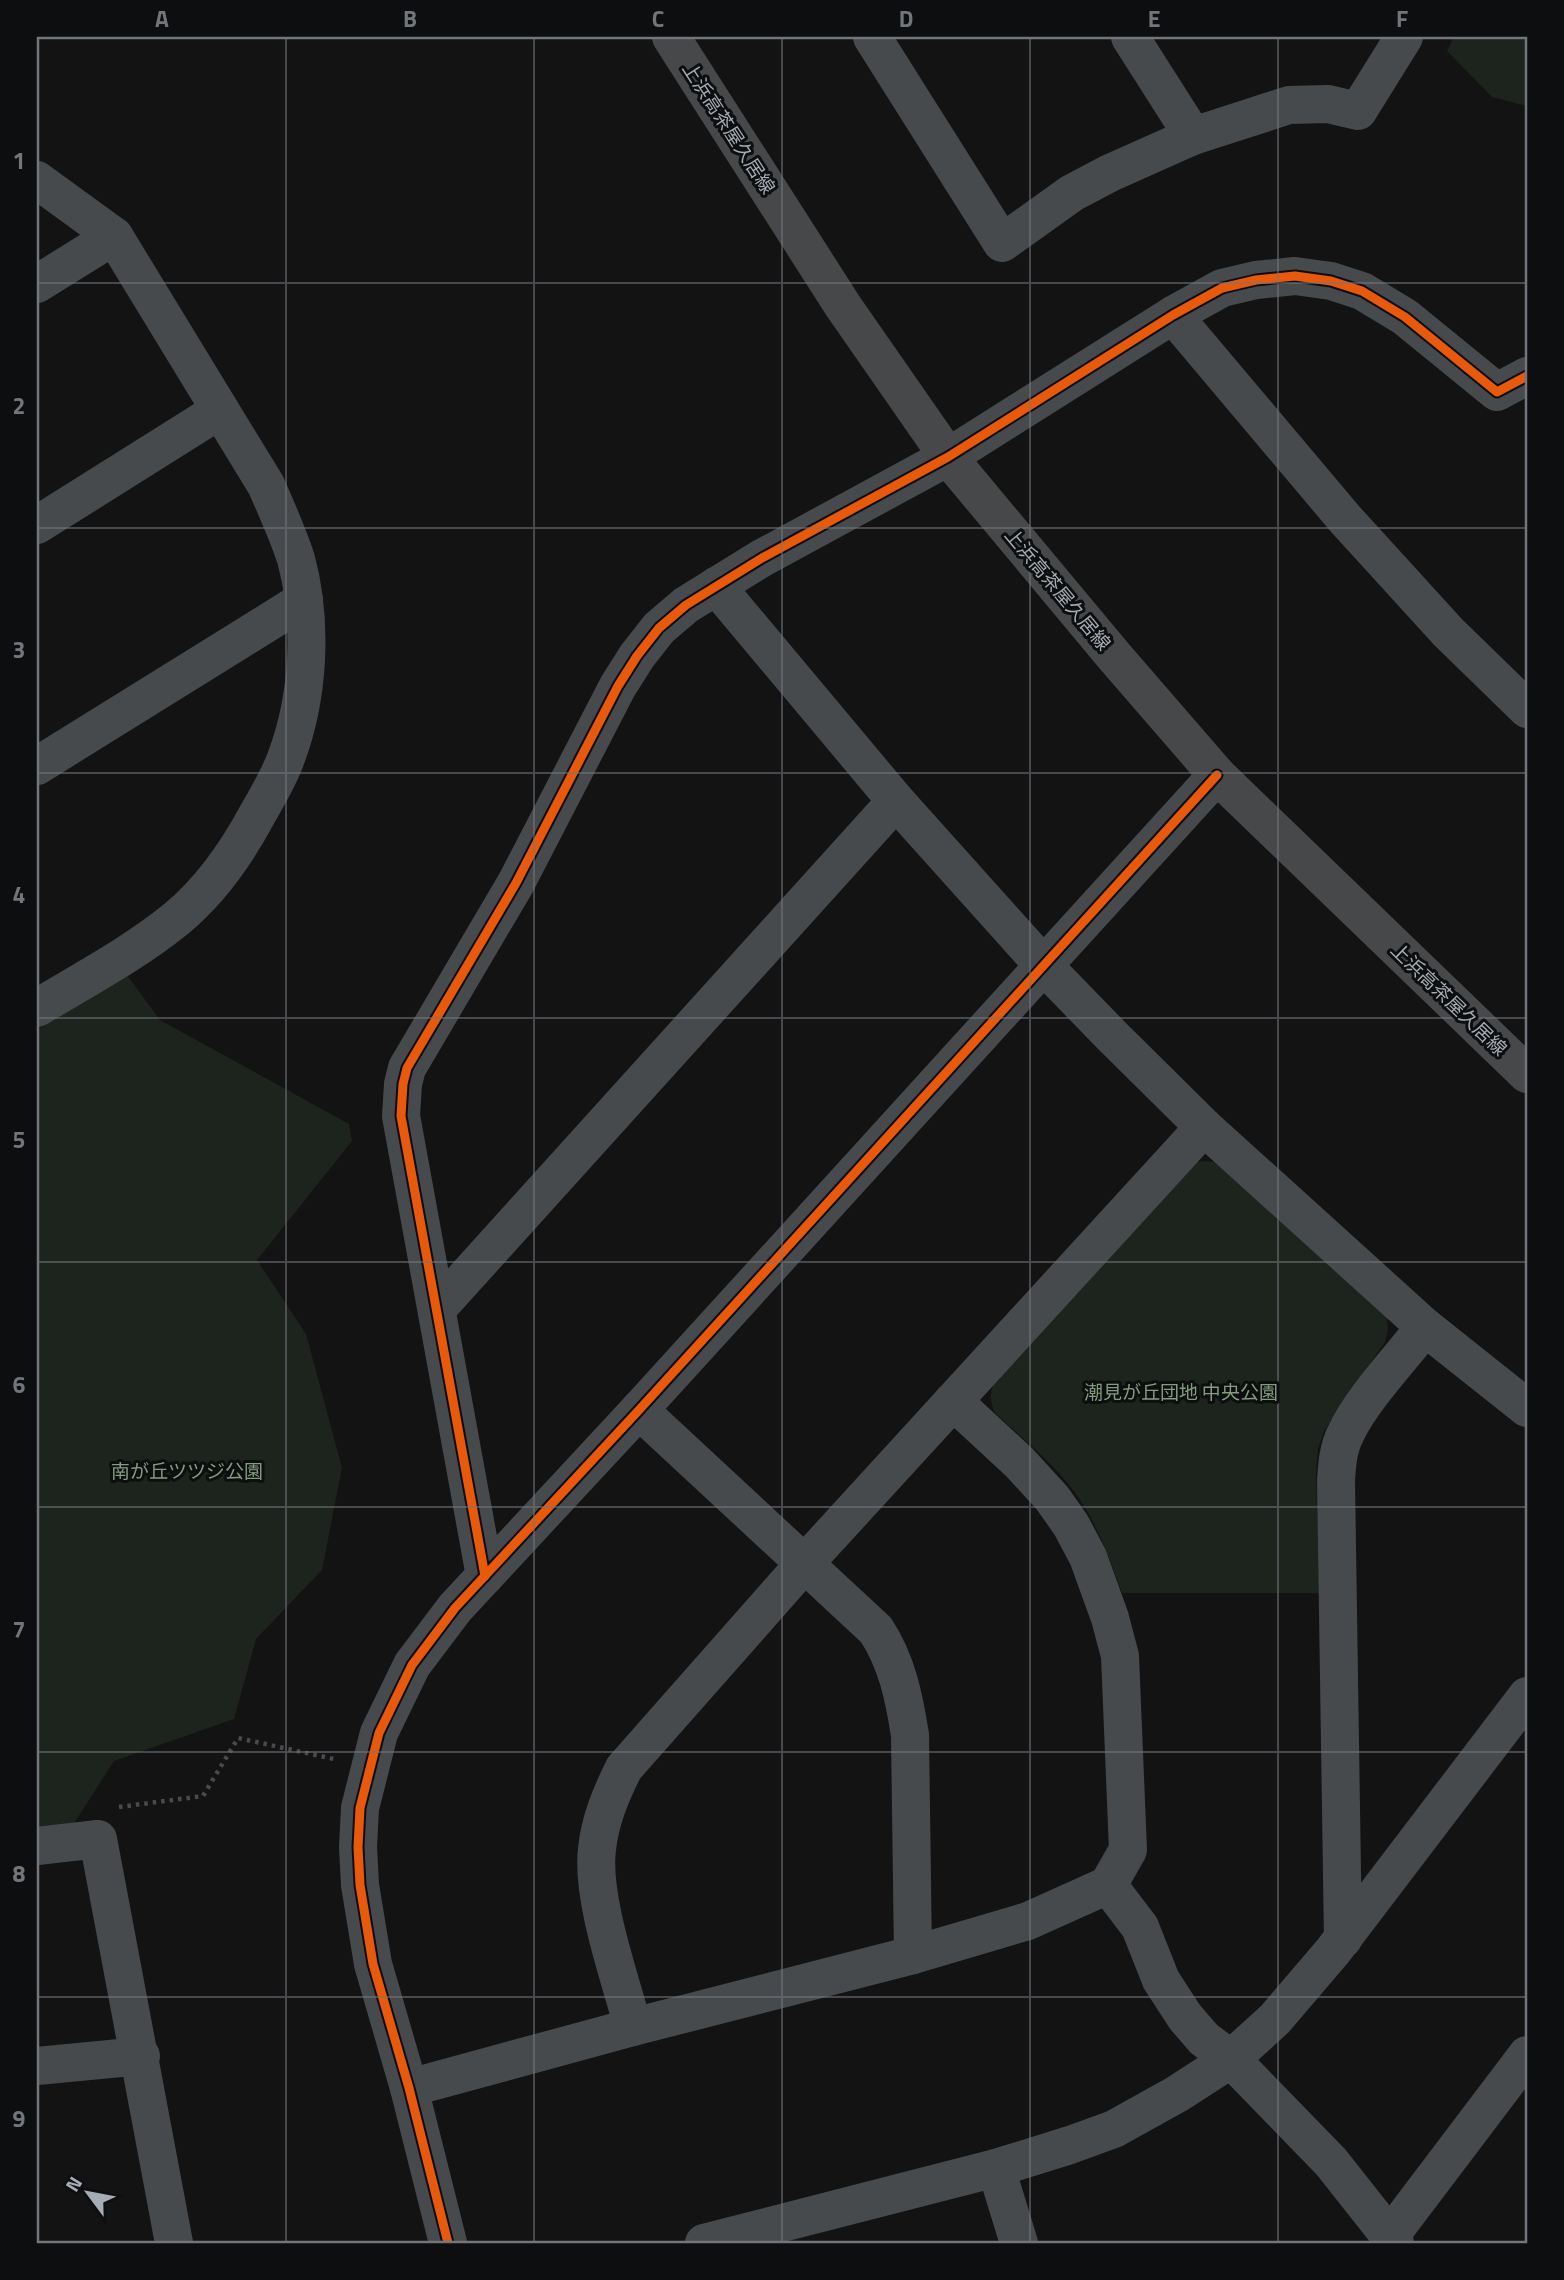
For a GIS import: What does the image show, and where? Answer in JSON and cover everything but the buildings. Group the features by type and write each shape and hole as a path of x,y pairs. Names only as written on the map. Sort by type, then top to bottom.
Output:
{"main road":[{"name":"上浜高茶屋久居線","path":"671,37 843,306 948,457 1217,775 1527,1074"}],"street":[{"path":"872,37 1002,243 1072,193 1192,136 1289,105 1328,104 1358,111 1404,37"},
{"path":"1140,42 1192,136"},
{"path":"37,180 114,236 266,485 296,561 304,600 306,637 298,720 286,760 231,858 208,889 175,919 128,953 37,1008"},
{"path":"37,284 114,236"},
{"path":"485,1576 401,1116 403,1084 407,1068 516,883 618,686 659,628 686,605 762,558 948,457 1173,315 1222,288 1256,280 1295,276 1331,281 1362,291 1385,303 1497,392 1527,376"},
{"path":"1173,315 1345,519 1448,632 1527,709"},
{"path":"37,525 220,410"},
{"path":"716,586 896,801 1044,966 1204,1127 1425,1327 1527,1408"},
{"path":"37,766 304,600"},
{"path":"448,2243 409,2088 373,1964 360,1885 360,1808 379,1733 412,1665 455,1608 639,1410 1217,775"},
{"path":"437,1309 896,801"},
{"path":"633,2027 606,1927 598,1884 597,1851 602,1822 624,1768 805,1563 1204,1127"},
{"path":"1343,1939 1336,1481 1338,1457 1345,1434 1356,1415 1425,1327"},
{"path":"409,2088 913,1955 1028,1921 1108,1885 1128,1850 1119,1656 1100,1584 1071,1525 1052,1498 1019,1462 953,1401"},
{"path":"639,1410 876,1630 889,1650 898,1676 911,1735 913,1955"},
{"path":"704,2243 996,2168 1070,2145 1114,2129 1177,2094 1231,2059 1275,2019 1343,1939 1527,1696"},
{"path":"37,1846 98,1839 141,2056 174,2243"},
{"path":"1108,1885 1140,1927 1161,1980 1185,2017 1204,2039 1231,2059 1331,2162 1393,2240 1527,2055"},
{"path":"37,2066 141,2056"},
{"path":"996,2168 1019,2243"}],"path":[{"path":"98,1839 92,1810 203,1796 238,1738 370,1766"}],"green space":[{"path":"1454,37 1527,37 1527,106 1492,97 1447,51"},
{"name":"南が丘ツツジ公園","path":"127,975 160,1020 349,1124 352,1141 257,1260 306,1334 342,1468 322,1570 256,1639 234,1719 114,1761 73,1825 37,1829 37,1030"},
{"name":"潮見が丘団地 中央公園","path":"1215,1162 1387,1317 1385,1342 1324,1431 1318,1449 1316,1473 1320,1593 1122,1593 1100,1536 1082,1503 1053,1467 995,1413 992,1404 991,1392 995,1379 1191,1163"}],"cycle path":[{"path":"485,1576 401,1116 403,1084 407,1068 516,883 618,686 659,628 686,605 762,558 948,457 1173,315 1222,288 1256,280 1295,276 1331,281 1362,291 1405,317 1497,392 1527,376"},
{"path":"448,2243 409,2088 373,1964 360,1885 360,1808 379,1733 412,1665 455,1608 639,1410 1217,775"}]}
